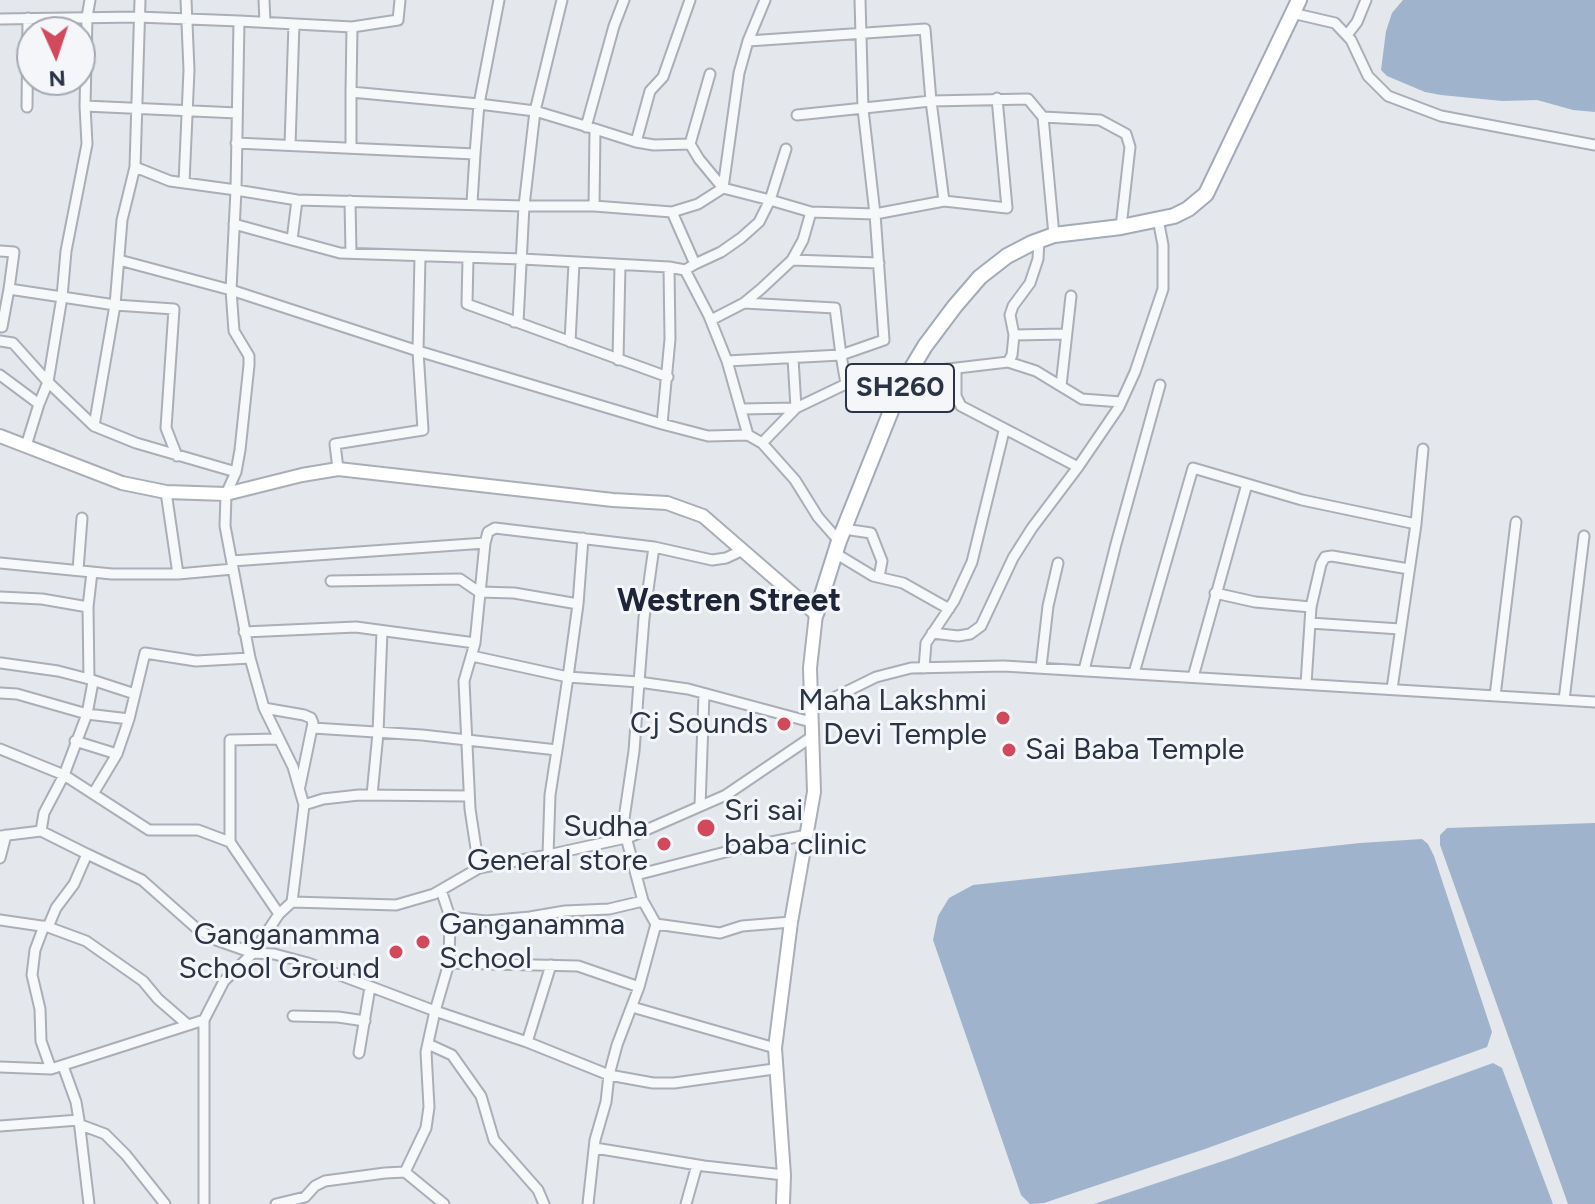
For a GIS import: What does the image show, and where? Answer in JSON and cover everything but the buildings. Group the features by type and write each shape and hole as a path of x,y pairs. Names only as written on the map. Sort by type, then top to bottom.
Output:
{"main road":[{"name":"SH260","path":"816,614 839,541 901,386 948,316 980,277 1007,256 1039,240 1174,216 1206,194 1296,6"},
{"path":"0,436 122,483 166,492 226,494 338,469 613,500 667,503 703,516 816,614 810,668 814,792 791,922 775,1048 774,1069 784,1175 783,1204"}],"street":[{"path":"94,426 115,305 122,220 135,167 140,0"},
{"path":"184,183 188,112 186,0"},
{"path":"264,0 265,22"},
{"path":"96,17 352,27 398,20 400,0"},
{"path":"472,203 479,104 499,0"},
{"path":"514,322 518,322 524,206 535,111 562,0"},
{"path":"594,206 590,128 614,26 624,0"},
{"path":"636,142 650,91 663,77 690,0"},
{"path":"723,188 734,98 748,41 765,0"},
{"path":"727,361 841,355 884,340 875,214 863,109 860,0"},
{"path":"1347,35 1357,22 1366,0"},
{"path":"1296,6 1335,23 1347,35 1368,76 1388,96 1441,116 1595,145"},
{"path":"204,1204 204,1020 224,981 253,953 279,914 292,902 304,805 300,786 264,708 244,632 225,526 226,494 236,472 249,365 245,348 234,331 231,290 239,21"},
{"path":"290,145 294,24"},
{"path":"351,148 352,27"},
{"path":"748,41 925,29 944,201"},
{"path":"710,74 690,144 699,159 723,188 811,212 875,214 944,201 1007,208 997,98"},
{"path":"351,92 535,111 636,142 690,144"},
{"path":"27,96 27,107"},
{"path":"26,446 48,382 66,251 87,144 85,96"},
{"path":"797,115 931,101 1028,99 1043,117 1054,235"},
{"path":"85,106 237,113"},
{"path":"1043,117 1100,120 1126,134 1130,147 1121,227"},
{"path":"236,143 475,154"},
{"path":"234,224 340,253 522,259 685,270 721,252 759,222 770,200 786,149"},
{"path":"135,167 170,181 297,200 594,206 672,212 698,204 723,188"},
{"path":"292,240 297,200"},
{"path":"350,201 351,253"},
{"path":"672,212 695,264"},
{"path":"711,320 744,303 792,260 803,240 811,212"},
{"path":"932,633 958,636 970,634 981,626 1007,570 1032,528 1121,402 1135,372 1163,289 1163,245 1158,219"},
{"path":"1008,362 1014,335 1010,315 1030,283 1038,259 1039,240"},
{"path":"0,251 14,252 1,326 48,382 94,426 136,443 236,472"},
{"path":"338,469 335,444 423,430 418,351 420,256"},
{"path":"468,258 467,304 668,377"},
{"path":"119,260 231,290 418,351 662,424 708,436 748,435 762,443 795,480 818,517 839,541 879,577 903,583 949,609"},
{"path":"792,260 879,263"},
{"path":"570,342 574,263"},
{"path":"618,360 620,265"},
{"path":"662,424 668,377 669,267"},
{"path":"685,270 711,320 727,361 748,435"},
{"path":"9,289 115,305 174,309 166,428 177,456"},
{"path":"1061,386 1071,296"},
{"path":"744,303 835,308 846,384 796,408 762,443"},
{"path":"1014,335 1066,334"},
{"path":"0,341 13,343"},
{"path":"793,358 796,408"},
{"path":"914,365 927,370 1008,362 1036,371 1082,399 1121,402"},
{"path":"956,369 956,396 961,406 1078,467"},
{"path":"0,375 39,404"},
{"path":"1084,670 1160,385"},
{"path":"741,409 796,408"},
{"path":"924,668 926,643 949,609 972,562 1004,431"},
{"path":"1392,689 1416,524 1423,449"},
{"path":"1134,673 1193,468 1357,513 1416,524"},
{"path":"1193,677 1247,484"},
{"path":"166,492 178,574"},
{"path":"78,570 82,518"},
{"path":"1495,696 1516,522"},
{"path":"479,868 469,796 464,681 475,643 488,532 495,528 583,538 654,547 712,560 743,550"},
{"path":"839,541 871,533 882,561 879,577"},
{"path":"1564,700 1584,536"},
{"path":"548,855 550,795 578,604 583,538"},
{"path":"0,563 92,572 178,574 233,565 485,543"},
{"path":"588,1204 609,1075 639,987 656,924 643,901 623,838 634,751 644,618 654,547"},
{"path":"1306,684 1311,607 1325,557 1409,569"},
{"path":"1041,667 1048,606 1058,563"},
{"path":"41,831 44,813 64,775 87,714 91,680 88,607 92,572"},
{"path":"331,581 460,579 479,592 514,593 578,604"},
{"path":"1215,593 1255,602 1311,607"},
{"path":"0,597 42,599 88,607"},
{"path":"1310,623 1400,629"},
{"path":"244,632 326,626 475,643"},
{"path":"372,795 382,631"},
{"path":"93,794 117,754 145,653 196,661 250,658"},
{"path":"472,656 568,677 639,682 811,715 876,677 924,668 1041,667 1595,702"},
{"path":"0,675 0,663 58,671 135,694"},
{"path":"0,693 17,694 87,714 129,719"},
{"path":"700,806 704,694"},
{"path":"264,708 311,718 313,728 300,786"},
{"path":"313,728 557,750"},
{"path":"292,902 396,905 441,890 479,868 623,838 726,795 813,736"},
{"path":"278,739 230,740 230,842 279,914"},
{"path":"75,741 117,754"},
{"path":"0,749 64,775 149,830 198,830 230,842"},
{"path":"304,805 323,799 372,795 469,796"},
{"path":"0,858 3,836 41,831 142,880 195,927 216,940 253,953 274,954 308,963 609,1075 653,1083 674,1083 774,1069"},
{"path":"636,875 807,835"},
{"path":"51,1069 41,1041 40,1009 32,975 35,950 56,908 74,884 87,854"},
{"path":"405,1172 426,1128 429,1107 428,1044 449,963 450,917 441,890"},
{"path":"450,917 486,921 609,909 643,901"},
{"path":"0,920 46,927 86,941 143,981 188,1025"},
{"path":"656,924 720,933 742,926 791,922"},
{"path":"449,963 592,969 639,987"},
{"path":"527,1042 551,965"},
{"path":"359,1053 370,987"},
{"path":"632,1007 775,1048"},
{"path":"293,1016 365,1021"},
{"path":"0,1067 51,1069 204,1020"},
{"path":"428,1044 452,1055 481,1096 494,1140 538,1190 544,1204"},
{"path":"63,1066 80,1123 89,1204"},
{"path":"0,1126 80,1123 105,1134 165,1204"},
{"path":"595,1148 697,1165 784,1175"},
{"path":"686,1204 697,1165"},
{"path":"276,1204 305,1197 325,1181 405,1172 444,1204"}],"water":[{"path":"1403,0 1595,0 1595,112 1573,110 1537,100 1502,101 1441,95 1425,92 1387,76 1381,70 1386,31 1392,13"},
{"path":"1595,823 1595,1204 1568,1204 1440,845 1440,835 1447,828"},
{"path":"1422,839 1434,856 1492,1032 1487,1047 1205,1149 1044,1203 1030,1204 1021,1195 933,940 938,916 949,898 973,885"},
{"path":"1493,1063 1502,1068 1553,1204 1094,1204 1232,1158"}],"place":[{"name":"Maha Lakshmi Devi Temple","path":"1003,718"},
{"name":"Cj Sounds","path":"784,724"},
{"name":"Sai Baba Temple","path":"1009,750"},
{"name":"Sri sai baba clinic","path":"706,828"},
{"name":"Sudha General store","path":"664,844"},
{"name":"Ganganamma School","path":"423,942"},
{"name":"Ganganamma School Ground","path":"396,952"}],"district":[{"name":"Westren Street","path":"729,602"}]}
